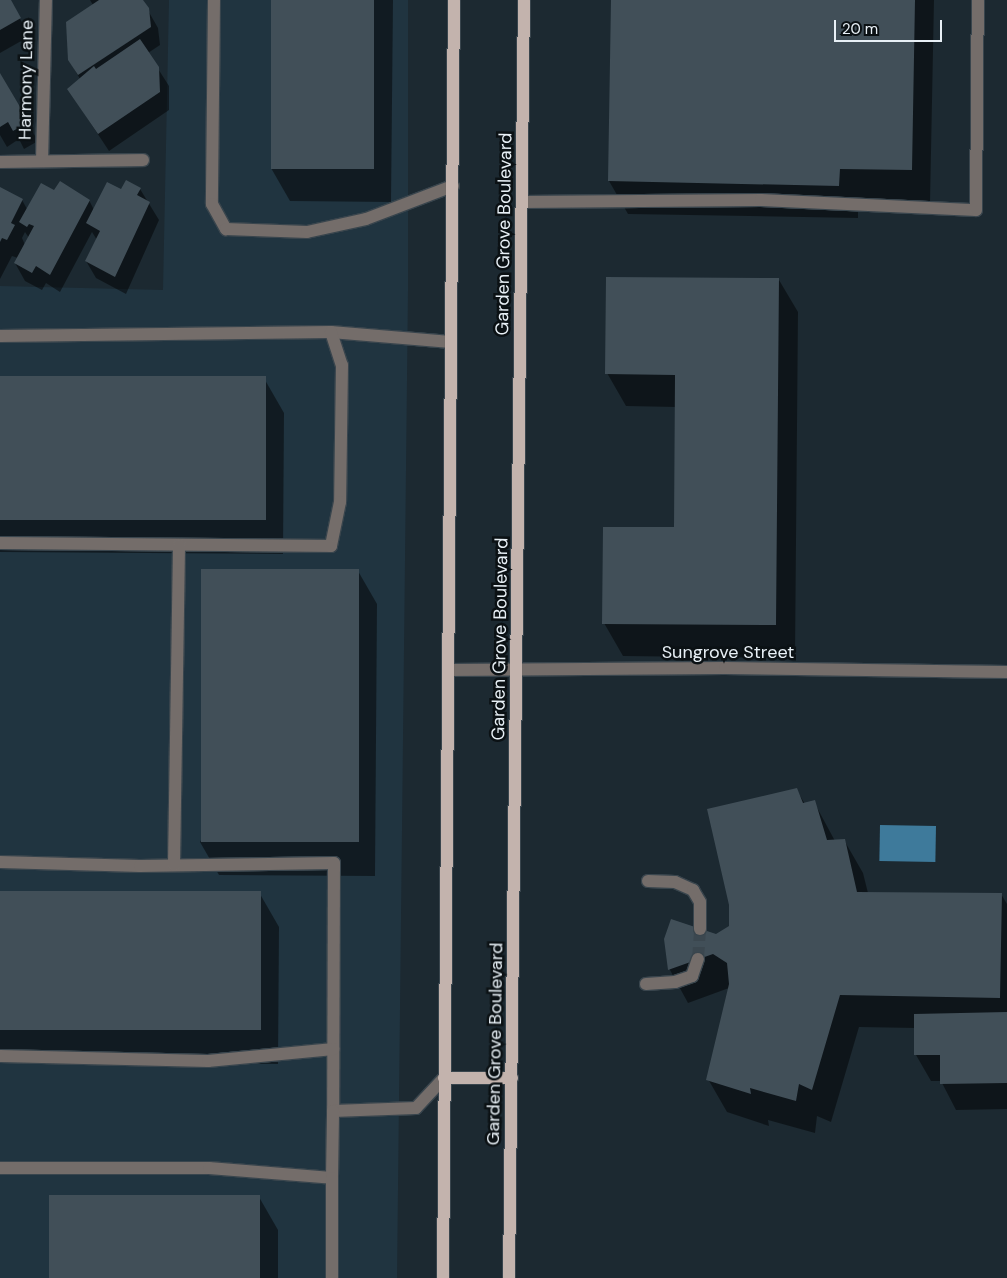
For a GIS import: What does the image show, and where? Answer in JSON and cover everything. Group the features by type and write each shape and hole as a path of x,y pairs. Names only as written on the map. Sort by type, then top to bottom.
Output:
{"main road":[{"path":"442,1278 454,0"},
{"name":"Garden Grove Boulevard","path":"509,1278 524,0"},
{"path":"444,1078 512,1078"}],"street":[{"name":"Harmony Lane","path":"42,161 46,0"},
{"path":"214,0 212,204 226,229 307,232 366,219 452,186"},
{"path":"522,202 760,200 976,210 978,0"},
{"path":"0,162 143,160"},
{"path":"0,336 331,332 451,342"},
{"path":"0,543 331,546 340,502 342,365 331,332"},
{"path":"174,865 179,545"},
{"name":"Sungrove Street","path":"448,670 1007,672"},
{"path":"0,862 174,865 334,864 332,1278"},
{"path":"648,881 675,882 693,890 700,902 700,929"},
{"path":"646,984 675,982 692,976 698,959"},
{"path":"0,1056 208,1061 333,1049"},
{"path":"333,1111 416,1108 444,1078"},
{"path":"0,1168 209,1168 332,1178"}],"shaded area":[{"path":"169,0 408,0 408,289 397,1278 0,1278 0,286 163,290"}],"water":[{"path":"880,825 936,826 935,862 879,861"}],"building":[{"path":"0,0 11,0 21,18 0,30"},
{"path":"99,0 143,0 149,8 151,27 78,75 68,60 66,22"},
{"path":"271,0 374,0 374,169 271,169"},
{"path":"611,0 915,0 912,170 840,169 839,186 608,181"},
{"path":"140,39 159,67 160,92 98,134 67,89 94,66 96,69"},
{"path":"0,73 29,122 13,131 8,122 0,127"},
{"path":"126,180 141,188 137,195 150,202 115,277 85,261 100,231 86,223 107,182 121,189"},
{"path":"60,181 90,200 50,275 36,266 32,273 14,263 34,226 29,224 27,227 19,222 41,183 54,190"},
{"path":"0,187 23,199 11,223 15,225 7,240 2,238 0,242"},
{"path":"606,277 779,278 776,625 602,624 603,527 674,527 675,375 605,374"},
{"path":"0,376 266,376 266,520 0,520"},
{"path":"201,569 359,569 359,842 201,842"},
{"path":"797,788 803,803 815,800 827,840 845,839 857,892 1002,893 1000,998 840,995 812,1090 799,1084 796,1101 750,1088 751,1094 706,1080 729,984 727,963 713,954 668,970 664,939 671,919 716,934 729,926 729,905 707,809"},
{"path":"0,891 261,891 261,1030 0,1030"},
{"path":"1007,1012 1007,1083 940,1084 940,1055 914,1055 914,1014"},
{"path":"49,1195 260,1195 260,1278 49,1278"}],"tunnel":[{"path":"698,959 700,929"}]}
